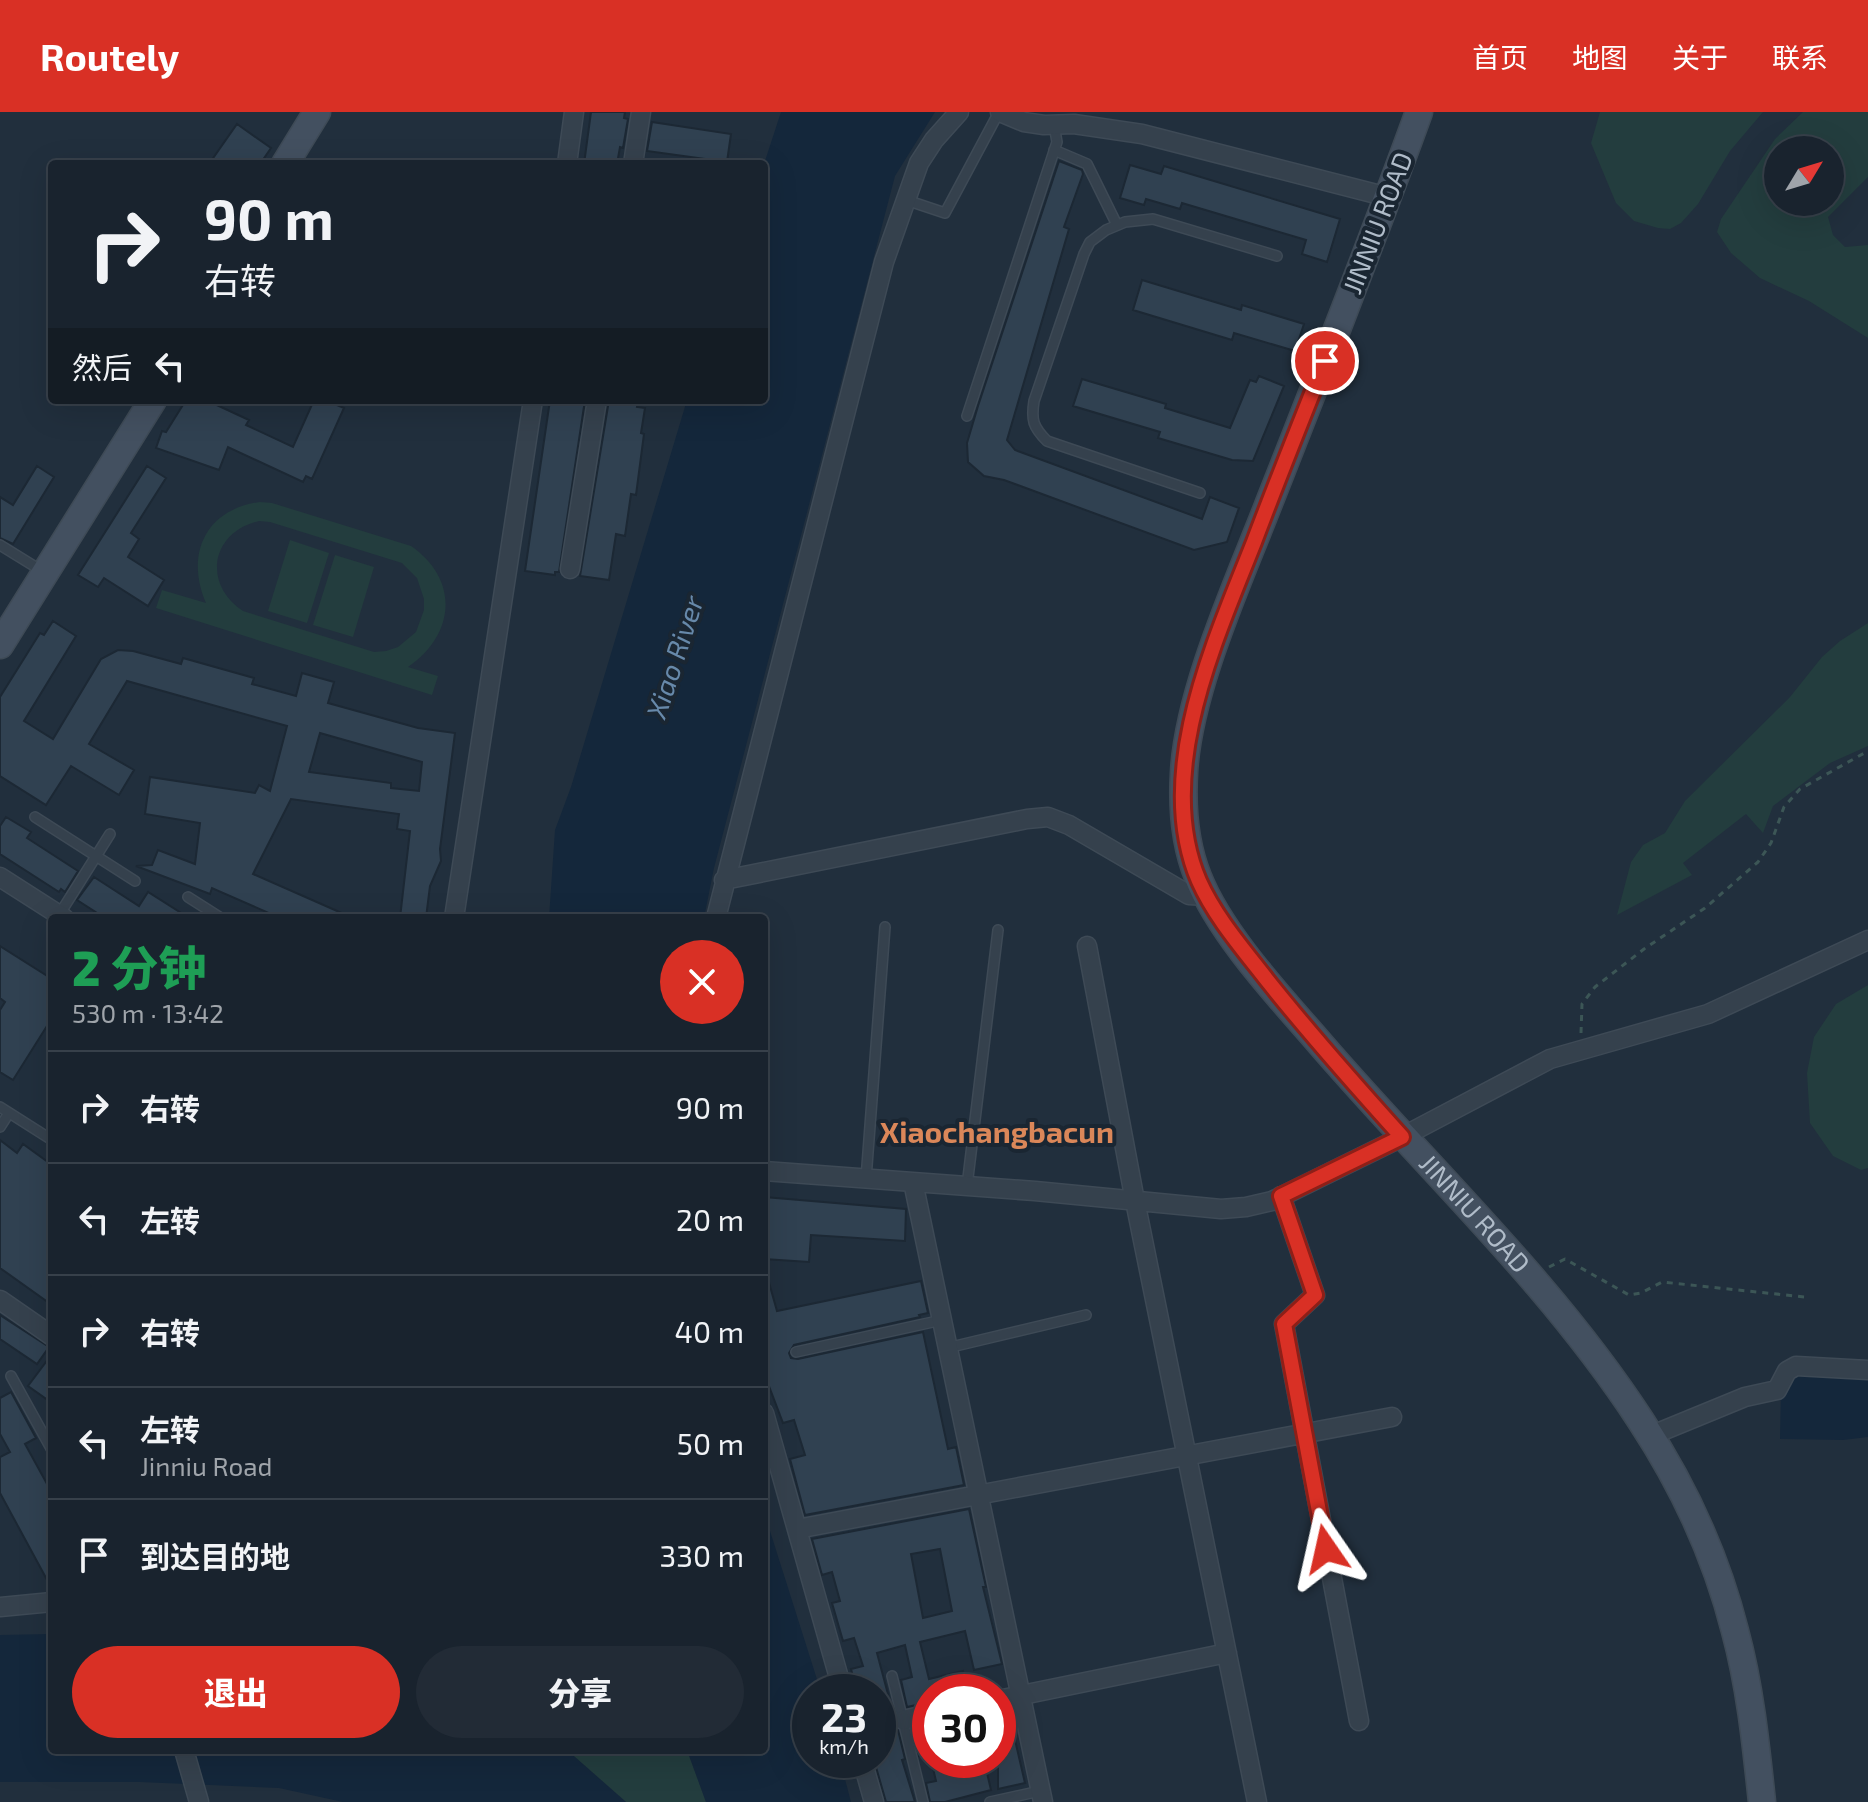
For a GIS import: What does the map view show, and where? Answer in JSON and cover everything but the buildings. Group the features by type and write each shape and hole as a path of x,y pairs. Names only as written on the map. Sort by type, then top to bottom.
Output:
{"main road":[{"path":"287,160 317,112"},
{"path":"303,160 333,112"},
{"name":"JINNIU ROAD","path":"1419,112 1199,693 1184,767 1183,799 1192,859 1207,896 1240,946 1291,1010 1402,1137 1533,1280 1593,1352 1650,1436 1693,1514 1734,1626 1757,1753 1762,1802"},
{"path":"0,620 135,404"},
{"path":"0,645 151,404"}],"street":[{"path":"568,160 574,112"},
{"path":"634,160 641,112"},
{"path":"717,914 884,262 919,163 959,112"},
{"path":"1000,112 1024,122 1074,124 1142,134 1388,197"},
{"path":"455,914 532,404"},
{"path":"570,569 596,404"},
{"path":"724,880 1048,817 1069,825 1189,895 1207,896"},
{"path":"0,877 58,914"},
{"path":"768,1171 1221,1209 1246,1207 1281,1196 1550,1059 1708,1014 1868,940"},
{"path":"1087,946 1135,1201 1257,1802"},
{"path":"913,1182 1041,1796"},
{"path":"1281,1196 1315,1295 1284,1324 1359,1721"},
{"path":"0,1300 48,1333"},
{"path":"1650,1436 1745,1397 1777,1390 1787,1371 1796,1366 1868,1370"},
{"path":"797,1529 1392,1417"},
{"path":"768,1427 838,1674"},
{"path":"0,1607 48,1602"},
{"path":"1016,1697 1227,1653"},
{"path":"903,1720 912,1718"},
{"path":"185,1754 197,1797"},
{"path":"867,1778 874,1802"}],"lane":[{"path":"906,200 945,213 1000,112"},
{"path":"967,416 1057,142 1054,125"},
{"path":"1054,150 1087,164 1117,225"},
{"path":"1200,493 1047,441 1033,426 1034,401 1084,254 1094,237 1117,225 1153,219 1277,256"},
{"path":"0,545 34,566"},
{"path":"35,817 135,881"},
{"path":"62,914 110,834"},
{"path":"188,897 215,914"},
{"path":"866,1179 885,927"},
{"path":"967,1186 998,930"},
{"path":"0,1127 5,1110 48,1137"},
{"path":"947,1348 1086,1315"},
{"path":"796,1352 942,1320"},
{"path":"11,1376 48,1443"},
{"path":"896,1692 923,1802"},
{"path":"990,1802 1041,1796"}],"path":[{"path":"1580,1050 1581,1011 1590,993 1644,949 1705,908 1758,862 1771,843 1784,807 1800,789 1868,751"},
{"path":"1533,1280 1557,1261 1565,1259 1629,1295 1641,1293 1662,1282 1805,1297"}],"green space":[{"path":"1600,112 1763,112 1730,151 1698,204 1681,223 1670,229 1634,221 1616,203 1591,143"},
{"path":"1803,112 1868,112 1868,177 1844,201 1844,136 1778,136"},
{"path":"1764,155 1764,216 1829,216 1833,235 1845,247 1868,245 1868,338 1809,301 1760,278 1731,253 1717,232 1721,219"},
{"path":"272,503 411,546 427,560 438,575 444,591 446,607 443,624 424,654 408,667 438,676 432,695 156,608 162,590 206,603 198,568 204,537 213,524 241,506","holes":["259,521 402,563 417,578 424,599 424,610 416,632 398,647 374,652 243,611 221,587 217,574 218,560 230,536"]},
{"path":"290,540 329,553 307,623 268,611"},
{"path":"335,555 374,567 353,637 313,625"},
{"path":"1868,623 1868,746 1830,763 1773,806 1763,833 1746,814 1683,863 1692,875 1617,915 1631,862 1643,845 1665,833 1685,801 1790,697 1822,657"},
{"path":"1868,985 1868,1168 1861,1170 1833,1156 1810,1123 1807,1073 1814,1037 1836,1004"},
{"path":"572,1754 688,1754 706,1802 626,1802"}],"water":[{"name":"Xiao River","path":"781,112 935,112 895,176 714,868 705,914 549,914 555,830 571,787 686,404 768,404 768,160 765,160"},
{"path":"1792,1375 1868,1377 1868,1437 1843,1440 1780,1439 1781,1388"},
{"path":"768,1525 815,1674 792,1674 792,1778 845,1778 851,1802 706,1802 688,1754 768,1754"},
{"path":"48,1634 48,1754 572,1754 626,1802 343,1802 279,1788 140,1782 0,1782 0,1635"}],"district":[{"name":"Xiaochangbacun","path":"997,1133"}],"route":[{"path":"1325,361 1246,562 1199,693 1189,732 1183,799 1192,859 1212,904 1240,946 1291,1010 1402,1137 1281,1196 1315,1295 1284,1324 1326,1549"}]}
